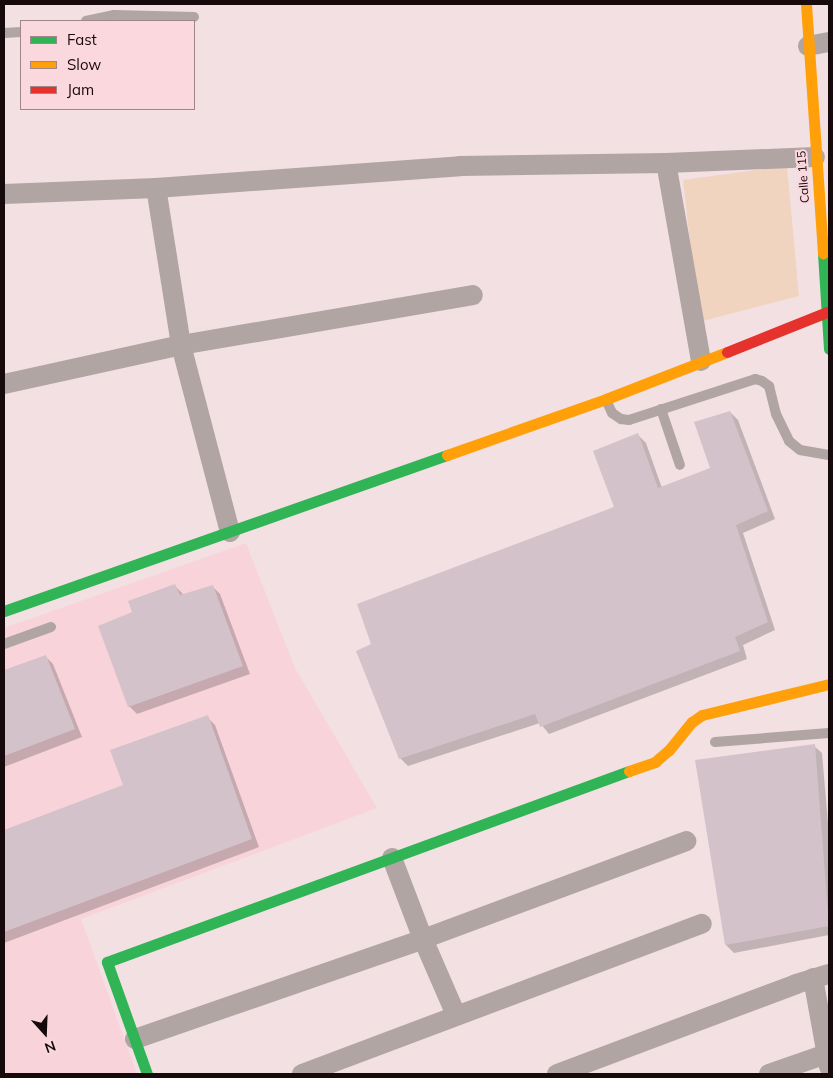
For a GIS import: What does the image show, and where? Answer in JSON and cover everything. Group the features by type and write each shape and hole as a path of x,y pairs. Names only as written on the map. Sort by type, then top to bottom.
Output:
{"street":[{"name":"Calle 115","path":"806,4 815,157 827,284 829,349"},
{"path":"808,46 829,42"},
{"path":"4,194 156,188 460,166 666,163 815,157"},
{"path":"666,163 701,361"},
{"path":"156,188 181,345 230,532"},
{"path":"4,384 181,345 473,295"},
{"path":"4,611 606,398 828,312"},
{"path":"147,1074 107,962 655,762 669,750 692,722 702,715 829,684"},
{"path":"135,1040 423,939 686,841"},
{"path":"392,858 423,939 456,1015"},
{"path":"302,1074 702,924"},
{"path":"557,1074 821,976 828,1058 769,1074"}],"lane":[{"path":"91,20 114,15 194,17"},
{"path":"4,33 20,32"},
{"path":"606,398 612,414 621,419 630,420 755,379 762,381 768,386 776,414 790,441 800,450 829,454"},
{"path":"661,409 680,465"},
{"path":"4,644 51,626"},
{"path":"715,742 829,733"}],"shaded area":[{"path":"787,166 799,296 699,322 683,180"},
{"path":"246,543 295,668 377,808 81,919 137,1074 4,1074 4,628"}],"building":[{"path":"730,411 768,511 736,525 768,622 735,637 740,651 540,727 535,714 399,759 356,651 371,644 357,604 614,507 593,451 638,433 658,488 710,468 694,422"},
{"path":"175,584 180,595 213,585 243,666 128,707 98,626 132,612 128,601"},
{"path":"46,655 75,729 4,756 4,670"},
{"path":"208,715 252,839 4,932 4,830 123,785 110,750"},
{"path":"815,744 829,926 725,945 695,760"}],"traffic: fast":[{"path":"823,253 829,349"},
{"path":"4,611 447,455"},
{"path":"147,1074 107,962 629,771"}],"traffic: slow":[{"path":"806,4 823,253"},
{"path":"447,455 606,399 727,352"},
{"path":"629,771 655,762 669,750 692,722 702,715 829,684"}],"traffic: jam":[{"path":"727,352 827,312"}]}
